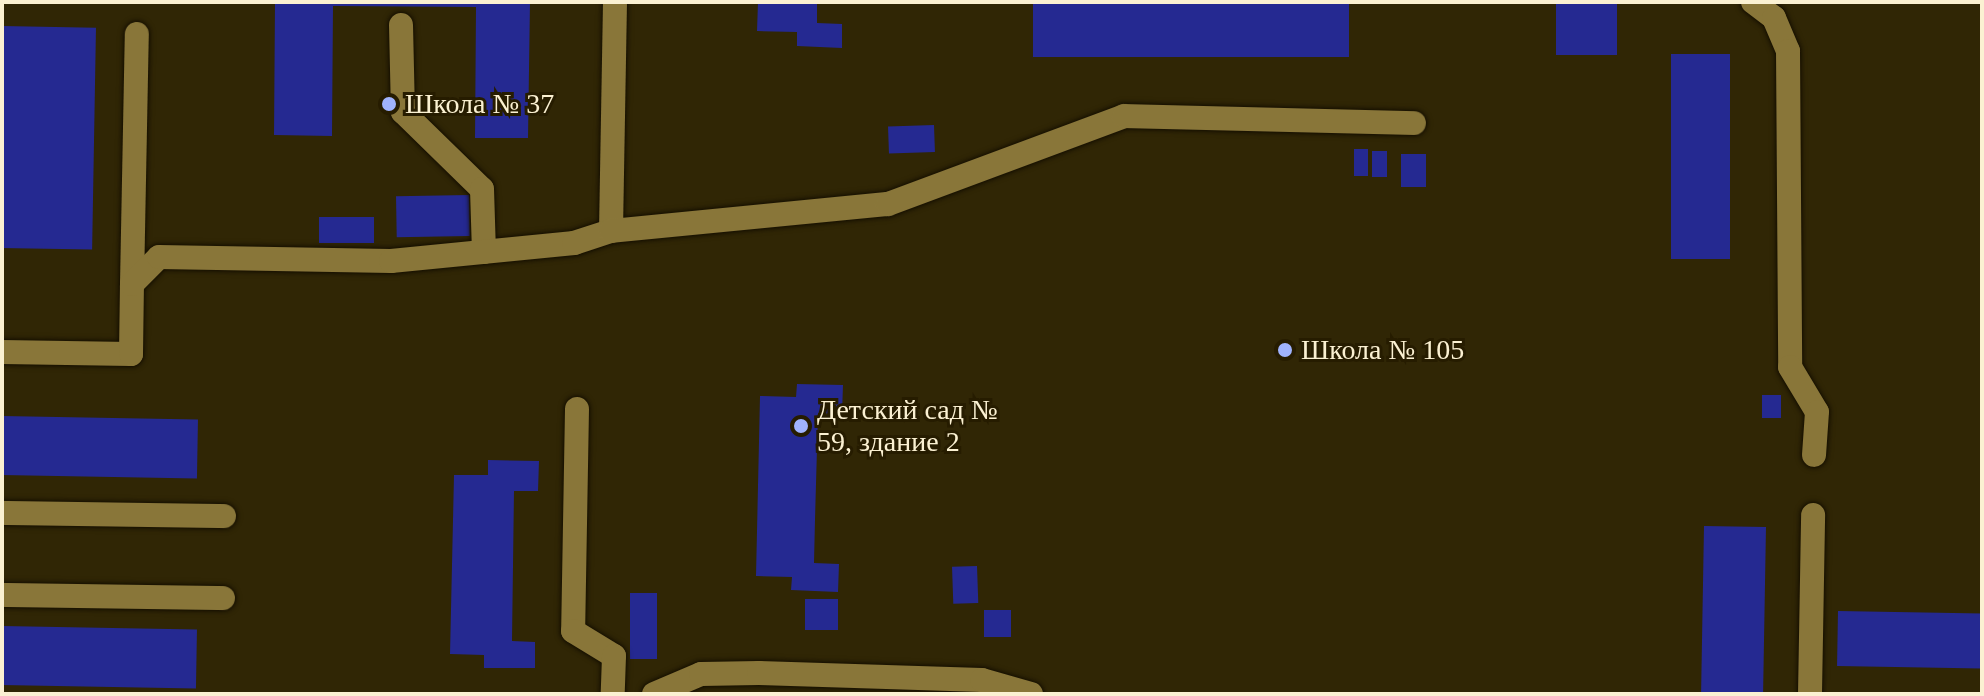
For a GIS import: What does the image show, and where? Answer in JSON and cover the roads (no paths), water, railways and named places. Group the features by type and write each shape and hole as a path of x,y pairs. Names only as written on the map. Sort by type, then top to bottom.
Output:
{"lane":[{"path":"611,231 615,2"},
{"path":"1753,2 1774,18 1788,51 1790,367 1817,412 1814,455"},
{"path":"401,25 403,112 482,189 484,252"},
{"path":"2,352 131,354 137,34"},
{"path":"132,284 159,257 391,261 574,243 611,231 888,204 1124,116 1414,123"},
{"path":"577,409 573,631 614,656 613,694"},
{"path":"2,513 224,516"},
{"path":"1810,694 1813,515"},
{"path":"2,595 223,598"},
{"path":"654,694 701,674 759,673 982,680 1031,694"}],"place":[{"name":"Школа № 37","path":"389,104"},
{"name":"Школа № 105","path":"1285,350"},
{"name":"Детский сад № 59, здание 2","path":"801,426"}]}
